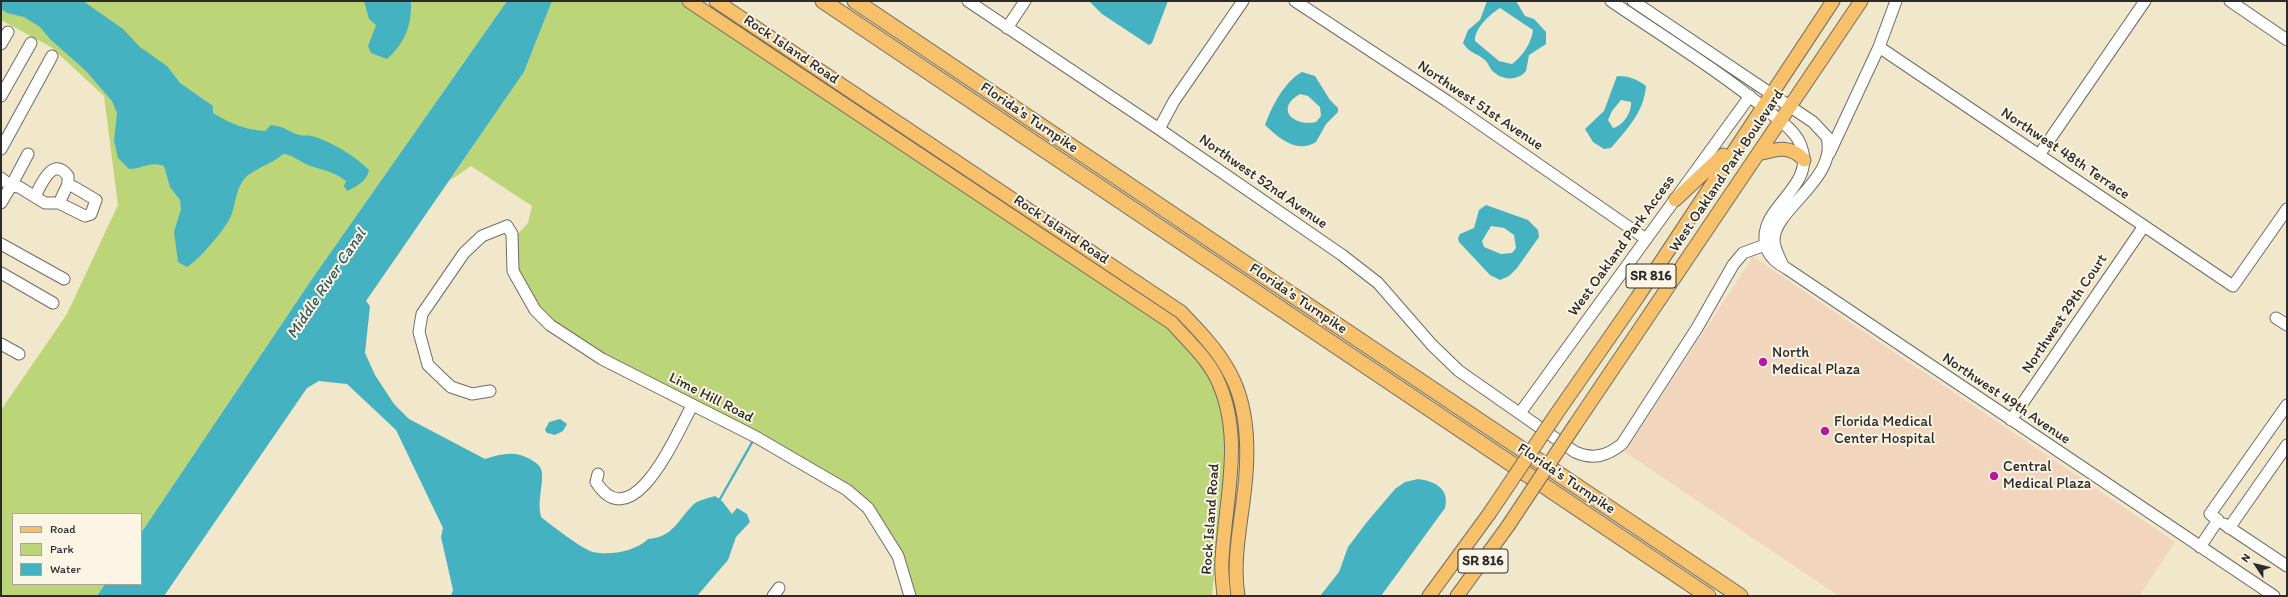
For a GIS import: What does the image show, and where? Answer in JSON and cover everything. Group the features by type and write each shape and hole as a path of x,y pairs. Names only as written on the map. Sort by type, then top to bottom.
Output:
{"highway":[{"name":"Florida's Turnpike","path":"823,1 1708,596"},
{"name":"Florida's Turnpike","path":"855,1 1740,596"}],"main road":[{"name":"Rock Island Road","path":"689,1 1172,323 1198,351 1215,376 1225,400 1229,423 1231,480 1222,558 1224,596"},
{"name":"Rock Island Road","path":"716,1 1181,312 1210,342 1228,369 1239,396 1246,441 1247,463 1236,566 1238,596"},
{"name":"West Oakland Park Boulevard","path":"1429,596 1489,514 1637,298 1741,137 1833,1"},
{"name":"West Oakland Park Boulevard","path":"1456,596 1508,526 1861,1"},
{"path":"1675,200 1741,137"},
{"path":"1758,154 1785,148 1795,152 1804,160"}],"street":[{"name":"Northwest 52nd Avenue","path":"968,1 1159,129 1342,255 1378,283 1432,345 1459,371 1520,414 1584,456 1601,457 1612,453 1622,444 1693,334 1733,265 1743,252 1765,245"},
{"path":"1007,28 1025,1"},
{"path":"1159,129 1174,101 1243,1"},
{"name":"Northwest 51st Avenue","path":"1295,1 1446,101 1646,239"},
{"path":"1633,1 1823,130 1828,142 1825,162"},
{"path":"1783,266 1775,248 1777,226 1801,199 1825,162 1879,47 1896,1"},
{"path":"2039,155 2145,1"},
{"path":"2230,1 2287,40"},
{"path":"1614,2 1750,96 1792,132 1801,145 1804,160 1794,188 1768,223 1765,245"},
{"path":"1,44 8,32"},
{"path":"1,96 31,43"},
{"name":"Northwest 48th Terrace","path":"1879,47 2233,286 2287,209"},
{"path":"1,150 52,56"},
{"name":"West Oakland Park Access","path":"1520,414 1750,96"},
{"path":"1,203 28,154"},
{"path":"35,196 48,173 56,168 61,169 68,176 69,180 59,203"},
{"path":"1,178 11,186 19,188 45,203 59,203 85,216 90,214 96,200 74,187"},
{"name":"Lime Hill Road","path":"490,391 472,394 451,387 428,365 418,332 422,314 464,253 482,236 507,226 512,234 513,271 535,310 550,325 602,359 692,406 756,437 847,490 868,508 898,556 910,596"},
{"name":"Northwest 29th Court","path":"2011,420 2144,226"},
{"path":"1,244 64,279"},
{"name":"Northwest 49th Avenue","path":"1765,245 1772,259 2274,596"},
{"path":"1,273 53,303"},
{"path":"2276,318 2287,325"},
{"path":"1,344 19,354"},
{"path":"2287,405 2210,514 2287,566"},
{"path":"598,474 596,482 604,493 614,500 628,499 643,486 665,458 692,406"},
{"path":"2229,528 2287,445"},
{"path":"2200,547 2218,520"}],"shaded area":[{"name":"Florida Medical Center Hospital","path":"1753,257 2175,542 2139,596 1839,596 1625,452"}],"green space":[{"path":"1,1 507,1 312,279 142,532 142,513 12,513 12,585 104,585 97,596 1,596 1,410 67,314 118,205 104,96 51,47 1,20"},
{"path":"552,1 682,1 1168,325 1212,373 1226,424 1225,490 1217,545 1212,596 910,596 898,556 868,508 847,490 550,325 513,271 518,234 528,223 532,206 471,166 449,181 524,72"}],"water":[{"path":"1,1 83,1 123,29 140,47 167,66 180,83 213,106 213,113 244,128 265,131 271,125 284,128 296,134 312,136 320,139 357,159 369,170 368,174 361,183 347,191 344,186 346,181 340,177 331,172 306,164 290,155 283,154 251,173 243,180 238,190 233,211 228,221 205,251 187,267 178,262 174,232 181,209 180,200 170,187 164,166 154,164 129,169 118,158 114,141 117,113 112,101 86,71 50,39 40,27 24,17 7,13 1,9"},
{"path":"364,1 411,1 409,26 403,40 387,59 371,53 368,46 376,25 369,19"},
{"name":"Middle River Canal","path":"507,1 552,1 524,72 366,301 370,306 365,353 375,375 394,404 409,419 485,459 502,454 519,454 538,464 542,473 540,500 541,517 588,550 600,553 615,553 637,547 648,539 657,538 670,531 694,504 701,500 715,496 722,501 732,514 737,508 747,514 750,522 736,537 728,560 697,596 451,596 453,590 441,537 443,528 396,430 347,384 319,381 307,388 164,596 97,596 104,585 142,585 142,532 312,279"},
{"path":"1089,1 1168,1 1152,43 1149,45 1102,14"},
{"path":"1487,1 1516,1 1525,16 1534,19 1546,32 1546,44 1529,55 1526,71 1523,74 1515,78 1499,76 1493,72 1485,60 1470,51 1463,43 1468,30 1480,20","holes":["1500,8 1533,30 1531,39 1526,49 1512,64 1499,61 1475,41 1475,36 1480,27 1487,18"]},
{"path":"1302,72 1315,76 1330,100 1338,108 1338,112 1326,124 1316,142 1302,146 1288,143 1265,125 1279,95 1296,76","holes":["1300,94 1308,96 1320,107 1321,116 1316,122 1301,122 1290,116 1288,111 1288,105 1292,100"]},
{"path":"1617,76 1633,78 1646,86 1642,104 1634,120 1611,148 1604,149 1593,142 1585,129 1604,111","holes":["1621,100 1631,102 1630,110 1626,118 1617,127 1613,128 1608,120 1612,111"]},
{"path":"1486,205 1528,220 1538,230 1539,237 1517,268 1509,276 1500,280 1490,275 1459,242 1458,238 1460,234 1474,228 1479,210","holes":["1491,226 1504,228 1514,235 1516,248 1512,253 1501,254 1484,247 1482,241"]},
{"path":"560,419 567,424 563,431 555,435 547,433 545,430 549,422"},
{"path":"1418,479 1430,482 1440,487 1445,496 1445,508 1381,596 1320,596 1339,572 1348,547 1367,522 1395,489 1405,482"}],"waterway":[{"path":"720,499 754,439"}],"place":[{"name":"North Medical Plaza","path":"1763,362"},
{"name":"Florida Medical Center Hospital","path":"1825,431"},
{"name":"Central Medical Plaza","path":"1994,476"}]}
